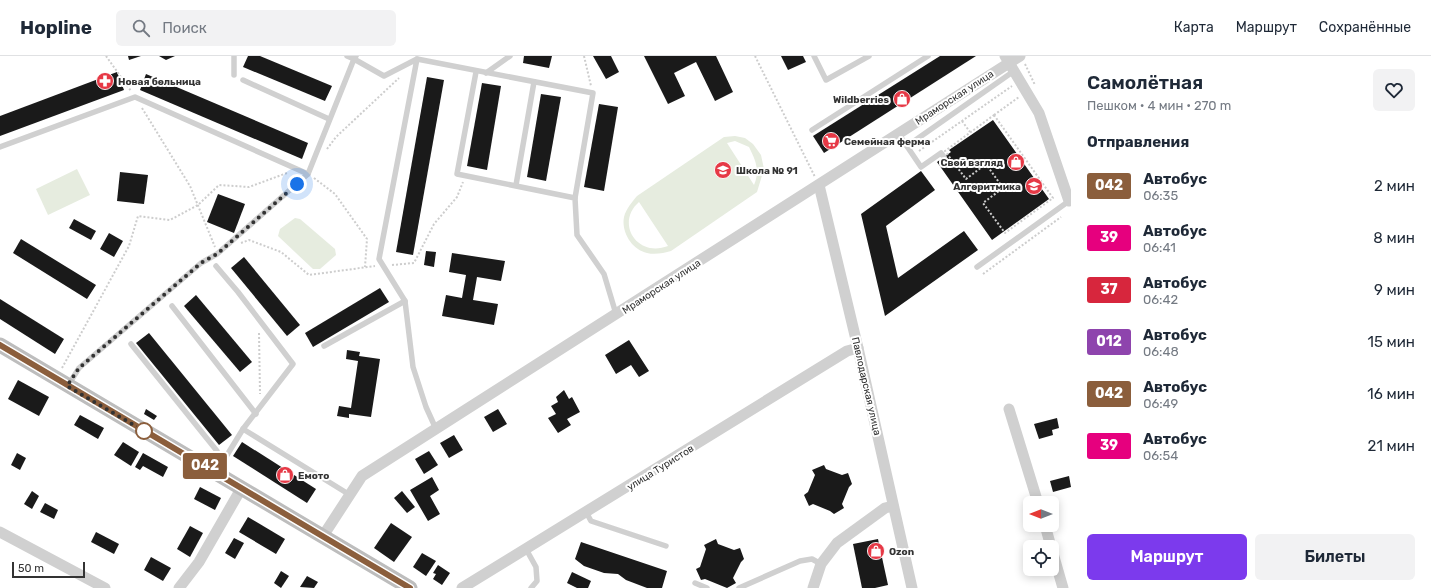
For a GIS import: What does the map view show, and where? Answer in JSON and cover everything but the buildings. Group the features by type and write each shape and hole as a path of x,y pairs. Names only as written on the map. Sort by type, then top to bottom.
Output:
{"main road":[{"path":"0,345 67,386 218,469 241,489 410,588"}],"street":[{"name":"Мраморская улица","path":"323,536 362,476 1020,56"},
{"path":"1010,63 1023,94 1039,114 1070,200"},
{"name":"Павлодарская улица","path":"819,185 858,348 912,588"},
{"name":"улица Туристов","path":"466,587 847,351 858,348"},
{"path":"1009,409 1036,496"},
{"path":"179,588 199,562 241,489"},
{"path":"813,588 821,564 837,543 885,508 894,506"},
{"path":"0,532 105,588"},
{"path":"1059,574 1063,588"}],"lane":[{"path":"234,56 234,75"},
{"path":"347,56 355,57 384,76 417,59 476,72 593,93 575,198 577,235 604,274 616,314"},
{"path":"486,73 510,56"},
{"path":"814,56 826,80 869,56"},
{"path":"812,130 928,56"},
{"path":"67,386 79,368 201,263 217,254 308,174 355,57"},
{"path":"417,59 379,259 385,266 406,301 413,367 426,407 436,429"},
{"path":"907,146 1010,63"},
{"path":"476,72 457,174 575,198"},
{"path":"243,80 329,119"},
{"path":"516,185 534,82"},
{"path":"0,147 136,97 308,174"},
{"path":"898,133 921,167 941,153 944,157"},
{"path":"977,267 1070,200"},
{"path":"216,266 238,292 293,364 243,429 218,469"},
{"path":"324,346 406,301"},
{"path":"172,306 256,414"},
{"path":"131,344 217,450 218,469"},
{"path":"243,429 350,495"},
{"path":"586,512 591,521 666,546"},
{"path":"526,549 536,567 537,581 531,588"},
{"path":"739,588 800,561 812,559 821,564"},
{"path":"695,583 707,588"}],"path":[{"path":"584,56 593,93"},
{"path":"755,56 819,185"},
{"path":"327,149 336,137 404,73"},
{"path":"913,155 1011,86 1023,94 945,150 966,179 986,164 991,170 1003,188 983,203 1005,233 1053,198 994,115"},
{"path":"962,121 970,132"},
{"path":"60,370 129,246 138,216 170,220 198,205 219,185 249,187 297,169"},
{"path":"308,174 335,194 367,239 365,267"},
{"path":"236,246 249,240 281,252 309,275 365,267 414,263 434,224 457,197 466,176"},
{"path":"983,274 1053,223"}],"shaded area":[{"path":"735,136 745,138 753,144 761,155 764,169 757,192 671,251 659,254 650,254 642,251 632,244 624,229 624,217 629,206 637,196 724,137","holes":["735,141 749,147 754,157 757,171 754,185 727,143","639,202 668,246 657,248 647,247 639,243 633,236 629,228 629,219 632,210"]},
{"path":"77,169 90,195 48,215 36,189"},
{"path":"295,218 300,219 335,249 336,255 320,269 313,269 278,236 280,229"}],"bus line":[{"name":"042","path":"0,345 55,379 204,465 241,489 410,588"}],"place":[{"name":"Новая больница","path":"105,81"},
{"name":"Wildberries","path":"902,99"},
{"name":"Семейная ферма","path":"831,141"},
{"name":"Свой взгляд","path":"1016,162"},
{"name":"Школа № 91","path":"723,170"},
{"name":"Алгоритмика","path":"1034,186"},
{"name":"Емото","path":"285,475"},
{"name":"Ozon","path":"876,551"}],"route":[{"path":"144,431 67,386 79,368 201,263 217,254 297,184"}]}
